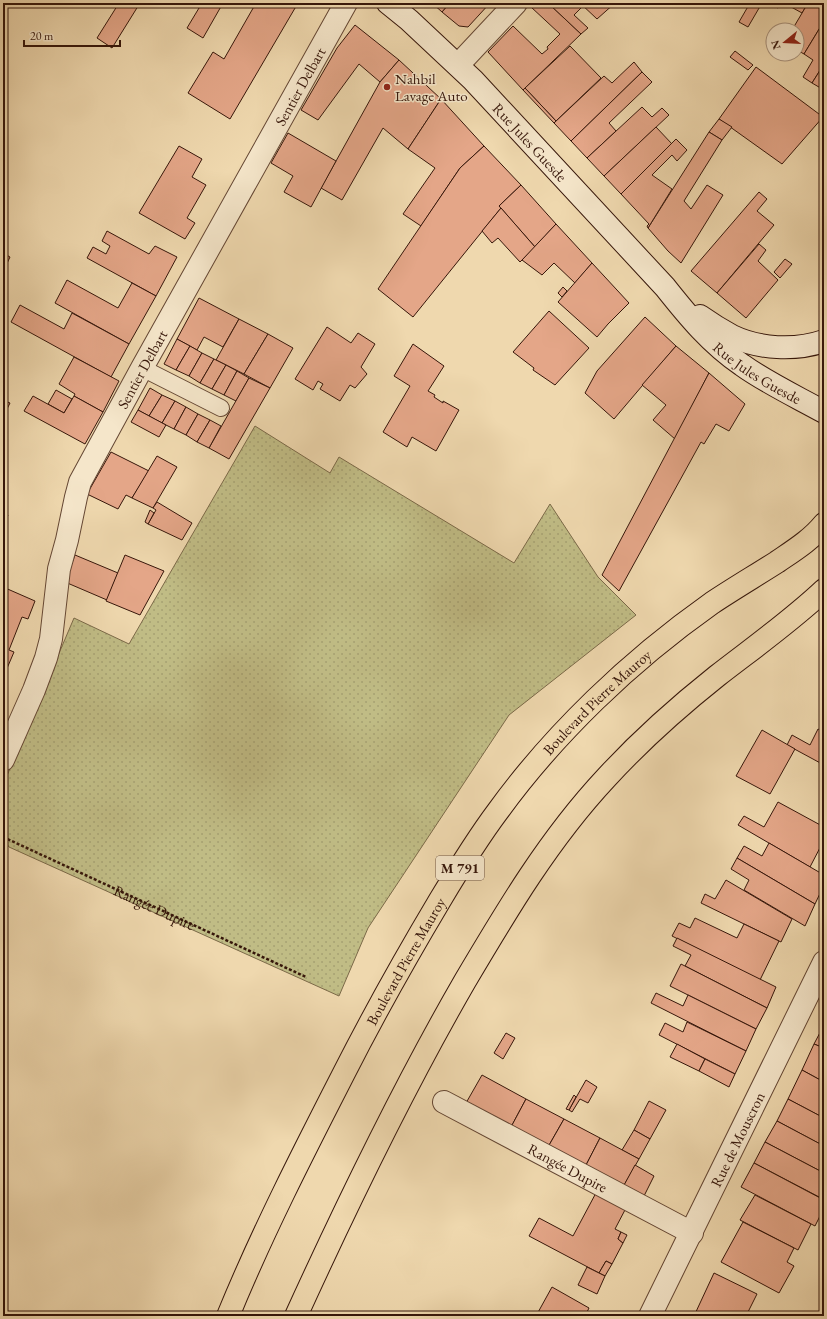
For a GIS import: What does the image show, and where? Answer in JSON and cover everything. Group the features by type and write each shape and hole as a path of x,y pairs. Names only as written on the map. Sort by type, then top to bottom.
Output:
{"main road":[{"name":"Boulevard Pierre Mauroy","path":"228,1316 241,1284 300,1158 371,1020 432,912 498,811 545,753 611,685 685,623 712,603 800,546 824,524"},
{"path":"296,1316 363,1172 408,1084 491,937 548,849 587,800 631,752 715,678 788,622 824,590"}],"street":[{"name":"Sentier Delbart","path":"3,760 34,690 46,658 51,638 58,569 67,540 80,482 346,3"},
{"name":"Rue Jules Guesde","path":"388,3 409,20 478,85 665,288 706,336 754,373 824,412"},
{"path":"458,65 516,3"},
{"name":"Rue Jules Guesde","path":"665,288 717,328 733,337 748,342 781,347 805,346 824,341"},
{"name":"Rue de Mouscron","path":"650,1316 824,962"},
{"name":"Rangée Dupire","path":"444,1102 692,1233"}],"lane":[{"path":"142,368 221,408"}],"path":[{"name":"Rangée Dupire","path":"3,837 306,977"}],"shaded area":[{"path":"255,426 330,473 339,457 514,563 550,504 598,577 636,615 509,715 368,928 339,996 9,847 3,838 3,785 74,618 129,644"}],"building":[{"path":"119,3 140,3 112,48 97,38"},
{"path":"202,3 223,3 203,38 187,28"},
{"path":"256,3 298,3 230,119 188,93 213,52 224,59"},
{"path":"432,3 450,3 442,12"},
{"path":"450,3 490,3 468,27 459,26 442,12"},
{"path":"535,3 548,3 581,34 523,90 488,52 513,26 542,54 548,49 547,47 560,34 531,7"},
{"path":"548,3 580,3 583,6 574,15 588,28 581,34"},
{"path":"580,3 615,3 597,19"},
{"path":"750,3 762,3 748,27 739,22"},
{"path":"769,3 782,3 778,8"},
{"path":"784,3 808,3 802,13"},
{"path":"808,3 824,3 824,21 805,52 805,22 797,22"},
{"path":"824,21 824,64 812,83 803,77 813,60 805,55"},
{"path":"355,25 399,60 380,82 359,64 318,120 301,110 337,48"},
{"path":"570,46 601,78 556,121 525,88"},
{"path":"735,51 753,65 748,70 730,57"},
{"path":"399,60 441,99 408,149 383,128 342,200 321,188 380,82"},
{"path":"634,62 642,72 571,141 554,123 604,76 612,83"},
{"path":"824,64 824,90 812,83"},
{"path":"756,67 823,117 782,164 719,119"},
{"path":"642,72 652,82 609,123 616,131 587,158 571,141"},
{"path":"525,88 556,121 554,123 523,90"},
{"path":"441,99 484,146 460,168 421,226 403,214 435,168 408,149"},
{"path":"642,107 652,117 662,108 669,115 604,176 587,158"},
{"path":"719,119 732,127 722,140 709,132"},
{"path":"656,127 672,144 621,194 604,176"},
{"path":"709,132 722,140 684,201 691,209 707,185 723,195 681,263 668,251 648,228"},
{"path":"288,133 336,161 311,207 284,192 293,176 271,163"},
{"path":"676,139 687,150 677,161 672,155 652,175 672,189 648,228 647,226 649,224 621,194"},
{"path":"179,146 202,159 192,177 206,185 187,218 195,223 185,239 139,213"},
{"path":"484,146 521,185 499,206 501,208 413,317 378,289 460,168"},
{"path":"521,185 556,224 535,247 499,206"},
{"path":"759,192 767,199 757,211 774,225 717,293 691,271"},
{"path":"501,208 535,247 520,262 498,238 492,243 482,231"},
{"path":"556,224 592,263 575,283 554,263 542,275 522,260"},
{"path":"107,231 149,254 155,246 177,257 156,296 87,258 93,247 106,254 110,246 102,241"},
{"path":"759,244 766,250 758,261 778,280 746,318 717,293"},
{"path":"3,253 10,257 3,272"},
{"path":"785,259 792,264 780,278 774,272"},
{"path":"592,263 629,303 597,337 558,302"},
{"path":"67,280 118,308 132,283 156,296 129,344 55,303"},
{"path":"563,287 567,291 562,297 558,293"},
{"path":"199,298 239,319 223,347 204,337 197,350 177,339"},
{"path":"20,305 64,329 72,313 129,344 111,377 11,322"},
{"path":"549,311 589,348 555,385 533,370 534,368 513,352"},
{"path":"645,317 676,346 614,419 585,393 597,371"},
{"path":"239,319 268,334 244,374 216,360"},
{"path":"327,327 351,343 358,333 375,344 361,367 367,374 355,388 350,385 340,401 320,389 323,384 318,381 313,390 295,379"},
{"path":"268,334 293,348 270,388 244,374"},
{"path":"177,339 190,346 176,370 164,364"},
{"path":"413,344 444,366 428,391 435,395 434,397 443,403 443,401 459,410 436,451 412,437 407,447 383,432 410,386 394,376"},
{"path":"190,346 202,353 189,376 176,370"},
{"path":"676,346 709,373 675,439 653,420 666,405 642,385"},
{"path":"202,353 214,359 200,383 189,376"},
{"path":"74,357 119,381 103,412 74,396 75,394 59,384"},
{"path":"214,359 226,365 212,389 200,383"},
{"path":"226,365 237,371 224,395 212,389"},
{"path":"237,371 249,378 236,401 224,395"},
{"path":"709,373 745,404 729,431 716,424 704,444 701,442 619,591 602,575"},
{"path":"249,378 270,388 229,459 209,448"},
{"path":"150,388 162,395 149,416 138,410"},
{"path":"56,390 72,399 64,413 48,404"},
{"path":"162,395 175,401 162,423 149,416"},
{"path":"33,396 64,413 74,396 103,412 85,444 24,411"},
{"path":"3,400 10,403 3,417"},
{"path":"175,401 186,407 174,429 162,423"},
{"path":"186,407 198,414 186,435 174,429"},
{"path":"138,410 166,425 159,437 131,422"},
{"path":"198,414 210,420 197,442 186,435"},
{"path":"210,420 221,426 209,448 197,442"},
{"path":"111,452 149,471 132,498 126,495 118,509 87,494"},
{"path":"157,456 177,467 153,508 132,498"},
{"path":"157,502 192,523 182,540 148,524 156,510 153,508"},
{"path":"150,510 154,513 148,524 145,522"},
{"path":"3,513 8,515 3,525"},
{"path":"75,555 118,573 107,600 65,582"},
{"path":"125,555 164,571 140,615 106,601"},
{"path":"3,587 35,601 28,619 22,617 9,650 14,652 5,673 3,672"},
{"path":"818,729 824,732 824,765 787,745 792,735 810,745"},
{"path":"762,730 795,749 770,794 736,776"},
{"path":"778,802 824,827 824,840 810,867 738,825 744,816 764,827"},
{"path":"769,843 824,875 824,885 815,904 737,858 744,846 762,856"},
{"path":"737,858 815,904 805,926 744,890 749,880 731,869"},
{"path":"726,880 792,919 781,942 701,903 705,894 715,899"},
{"path":"695,918 737,938 744,924 779,941 760,980 672,936 679,923 690,928"},
{"path":"677,938 776,987 767,1008 685,966 691,955 673,946"},
{"path":"681,964 767,1008 756,1029 670,986"},
{"path":"656,993 683,1006 688,995 756,1029 746,1051 651,1003"},
{"path":"687,1022 746,1051 735,1074 659,1035 665,1023 683,1032"},
{"path":"824,1025 824,1048 814,1044"},
{"path":"506,1033 515,1038 503,1059 494,1053"},
{"path":"677,1044 705,1059 699,1071 670,1057"},
{"path":"814,1044 824,1048 824,1082 802,1070"},
{"path":"705,1059 735,1074 729,1087 699,1071"},
{"path":"802,1070 824,1082 824,1118 788,1099"},
{"path":"482,1075 526,1099 511,1127 466,1103"},
{"path":"586,1080 597,1087 588,1103 580,1099 572,1112 569,1110"},
{"path":"574,1095 576,1097 569,1110 566,1109"},
{"path":"526,1099 564,1119 548,1147 511,1127"},
{"path":"788,1099 824,1118 824,1146 777,1121"},
{"path":"649,1101 666,1110 650,1139 634,1130"},
{"path":"564,1119 600,1138 585,1167 548,1147"},
{"path":"777,1121 824,1146 824,1173 765,1142"},
{"path":"634,1130 650,1139 639,1159 622,1150"},
{"path":"600,1138 639,1159 623,1187 585,1167"},
{"path":"765,1142 824,1173 823,1199 754,1163"},
{"path":"754,1163 824,1200 824,1216 821,1214 815,1226 741,1187"},
{"path":"635,1165 654,1176 643,1198 623,1187"},
{"path":"597,1191 626,1208 615,1229 621,1232 618,1239 623,1243 612,1264 606,1261 599,1273 529,1236 539,1218 573,1236"},
{"path":"755,1195 811,1224 798,1250 740,1220"},
{"path":"743,1222 794,1248 787,1262 794,1266 779,1293 721,1262"},
{"path":"621,1232 627,1235 623,1243 618,1239"},
{"path":"606,1261 612,1264 605,1276 599,1273"},
{"path":"587,1267 605,1276 597,1294 578,1285"},
{"path":"714,1273 757,1294 746,1316 694,1316"},
{"path":"552,1287 589,1308 585,1316 536,1316"}],"place":[{"name":"Nahbil Lavage Auto","path":"387,87"}]}
